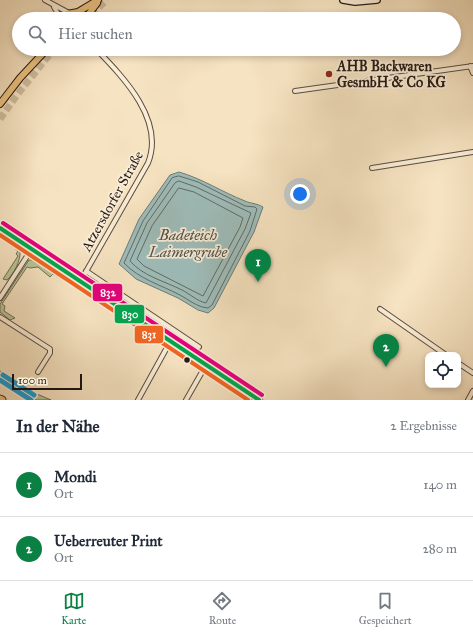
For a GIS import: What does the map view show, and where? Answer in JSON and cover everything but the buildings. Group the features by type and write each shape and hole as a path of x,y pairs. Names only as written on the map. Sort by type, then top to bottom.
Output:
{"main road":[{"path":"74,12 99,0"},
{"path":"89,12 99,0"},
{"path":"343,0 355,2 377,0"},
{"path":"0,104 20,78 40,56"},
{"path":"0,228 259,400"}],"street":[{"path":"45,0 52,5 70,12"},
{"path":"52,5 56,12"},
{"name":"Atzersdorfer Straße","path":"80,282 148,163 153,146 150,125 134,94 121,75 103,56"},
{"path":"295,91 471,66 473,73"},
{"path":"372,168 473,152"},
{"path":"0,298 31,250"},
{"path":"86,271 199,347"},
{"path":"380,309 442,352"},
{"path":"0,317 50,349 50,353 38,372"},
{"path":"138,400 170,342"},
{"path":"186,400 206,365"},
{"path":"461,365 473,373"},
{"path":"468,400 473,391"}],"green space":[{"path":"0,237 20,251 16,267 7,280 3,279 18,256 16,254 18,251"},
{"path":"29,260 32,260 68,283 53,274 50,277 38,267 27,267 2,304 5,306 4,311 15,318 10,320 0,312 0,304"},
{"path":"0,371 37,394 51,400 36,400 0,377"}],"water":[{"name":"Badeteich Laimergrube","path":"179,172 196,178 228,194 263,207 254,232 214,308 208,313 198,310 178,298 136,279 119,264 139,219 170,175"}],"tunnel":[{"path":"93,12 107,0"},
{"path":"79,12 82,9"},
{"path":"0,119 48,56"}],"transit line":[{"name":"832","path":"3,223 262,395"},
{"name":"830","path":"0,228 259,400"},
{"name":"831","path":"0,235 248,400"},
{"path":"3,375 34,395"},
{"path":"0,380 31,400"}],"place":[{"name":"AHB Backwaren GesmbH & Co KG","path":"329,74"},
{"name":"Mondi","path":"258,282"},
{"name":"Ueberreuter Print","path":"386,367"}]}
